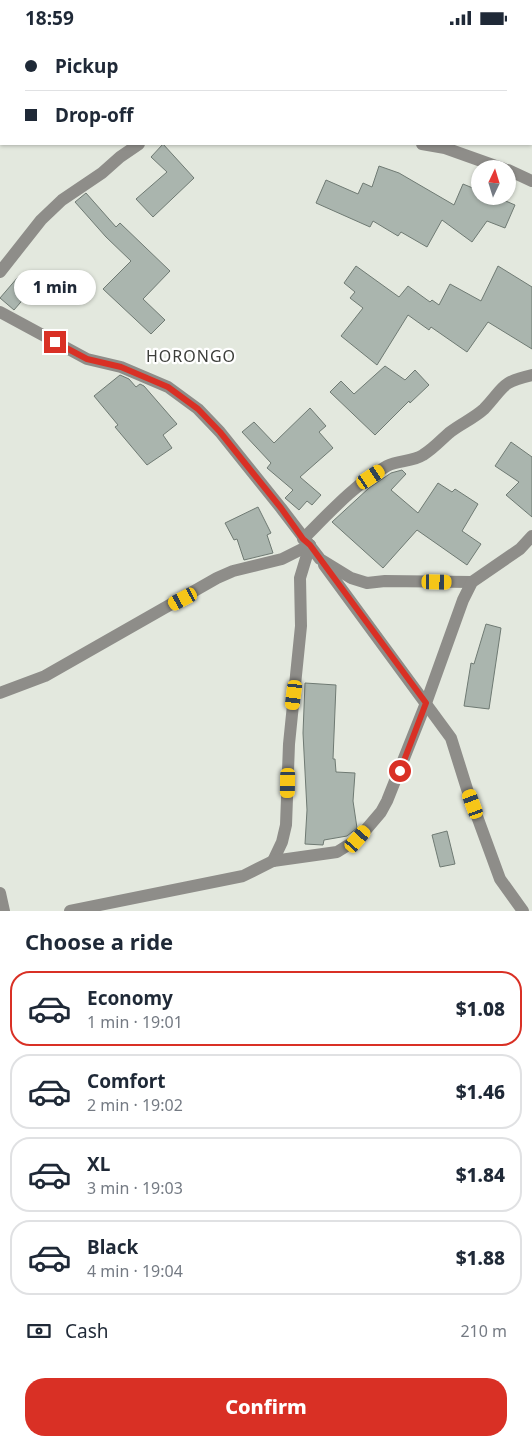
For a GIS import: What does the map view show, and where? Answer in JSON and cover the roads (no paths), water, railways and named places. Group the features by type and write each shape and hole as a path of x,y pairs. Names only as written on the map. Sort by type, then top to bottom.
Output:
{"street":[{"path":"0,272 41,220 62,200 102,173 138,145"},
{"path":"428,145 445,148 479,160"},
{"path":"516,174 532,181"},
{"path":"0,312 87,359 121,367 168,387 198,409 220,432 320,559 451,738 467,789 500,879 523,911"},
{"path":"0,693 45,676 233,571 282,559 307,542 347,496 371,477 388,465 422,456 451,432 484,409 499,389 513,379 532,375"},
{"path":"70,911 85,910 242,876 273,861 337,851 358,839 381,812 387,801 426,703 463,600 472,582 520,549 532,536"},
{"path":"273,861 282,842 286,825 289,744 301,626 300,578 307,542"},
{"path":"320,559 351,579 367,583 472,582"},
{"path":"0,893 4,911"}],"district":[{"name":"HORONGO","path":"191,356"}]}
